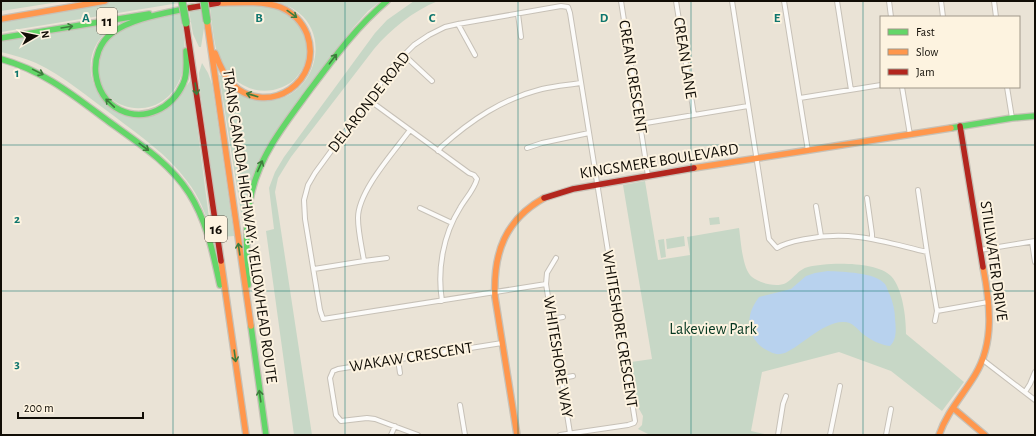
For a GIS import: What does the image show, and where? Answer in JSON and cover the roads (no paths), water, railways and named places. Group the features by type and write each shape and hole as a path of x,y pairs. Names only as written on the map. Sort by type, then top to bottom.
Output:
{"main road":[{"name":"11","path":"1,19 105,1"},
{"name":"16","path":"182,1 186,23"},
{"name":"16","path":"204,1 207,21"},
{"path":"213,3 228,1"},
{"path":"250,330 247,265 247,221 249,200 259,168 276,136 336,55 360,26 387,1"},
{"name":"11","path":"1,38 213,3"},
{"path":"207,21 218,64 233,85 248,95 257,97 284,94 293,89 305,75 311,47 309,38 302,23 292,13 278,7 261,3 213,3"},
{"path":"186,23 185,75 179,90 170,102 158,110 138,115 118,110 108,102 100,90 95,76 98,52 106,39 131,23 193,7"},
{"name":"TRANS CANADA HIGHWAY: YELLOWHEAD ROUTE","path":"207,21 266,435"},
{"name":"TRANS CANADA HIGHWAY: YELLOWHEAD ROUTE","path":"186,23 246,435"},
{"path":"1,59 38,72 60,85 148,150 180,179 194,201 205,224 232,335"},
{"name":"KINGSMERE BOULEVARD","path":"517,435 494,292 495,268 500,245 505,235 514,222 525,211 543,198 562,191 648,176 960,126 1035,116"},
{"name":"STILLWATER DRIVE","path":"939,435 952,408 973,380 983,360 989,343 990,321 988,302 960,126"},
{"path":"952,408 985,435"}],"street":[{"name":"CREAN CRESCENT","path":"621,1 648,176"},
{"name":"CREAN LANE","path":"676,1 694,115"},
{"path":"732,1 769,239 777,248 785,243 821,236 860,236 928,252"},
{"path":"784,1 808,151"},
{"path":"837,1 851,90"},
{"path":"889,1 891,16"},
{"path":"941,1 943,16"},
{"path":"994,1 996,16"},
{"name":"DELARONDE ROAD","path":"494,292 323,319 320,310 305,219 304,200 308,185 315,173 394,65 414,44 429,35 458,24 561,6 568,8 598,185"},
{"path":"518,14 521,37"},
{"path":"458,24 475,55"},
{"path":"404,55 432,81"},
{"path":"438,151 467,125 482,114 501,104 522,95 542,89 581,83"},
{"path":"800,98 880,85"},
{"path":"902,88 910,134"},
{"path":"1007,88 1012,118"},
{"path":"369,100 438,151 474,175 477,179 476,185 460,208 452,223 446,242 441,264 440,290 442,301"},
{"path":"640,124 748,106"},
{"path":"364,261 358,217 362,200 371,184 410,130"},
{"path":"527,148 589,133"},
{"name":"WHITESHORE CRESCENT","path":"560,435 628,425 634,423 635,421 598,185"},
{"path":"918,190 937,311 935,321"},
{"path":"867,198 872,238"},
{"path":"816,206 821,236"},
{"path":"420,208 452,223"},
{"path":"980,250 1034,242 1035,262"},
{"path":"314,269 387,258"},
{"path":"546,284 547,273 556,258"},
{"name":"WHITESHORE WAY","path":"494,292 546,284 570,434"},
{"path":"937,311 988,302"},
{"path":"552,319 563,317"},
{"name":"WAKAW CRESCENT","path":"418,435 375,419 367,418 341,421 336,415 330,378 333,371 502,343"},
{"path":"398,360 400,373"},
{"path":"983,360 1035,400"},
{"path":"1025,392 1035,372"},
{"path":"562,378 573,376"},
{"path":"830,435 840,386"},
{"path":"778,435 782,404 786,396"},
{"path":"460,405 464,435"},
{"path":"886,435 891,409"},
{"path":"391,435 395,426"}],"water":[{"path":"828,271 850,272 867,275 880,280 885,284 892,301 896,326 896,334 890,346 883,345 872,340 854,325 845,322 836,323 823,328 784,353 774,353 756,342 750,328 750,319 751,311 759,297 791,289 806,276"}],"park label":[{"name":"Lakeview Park","path":"713,329"}]}
